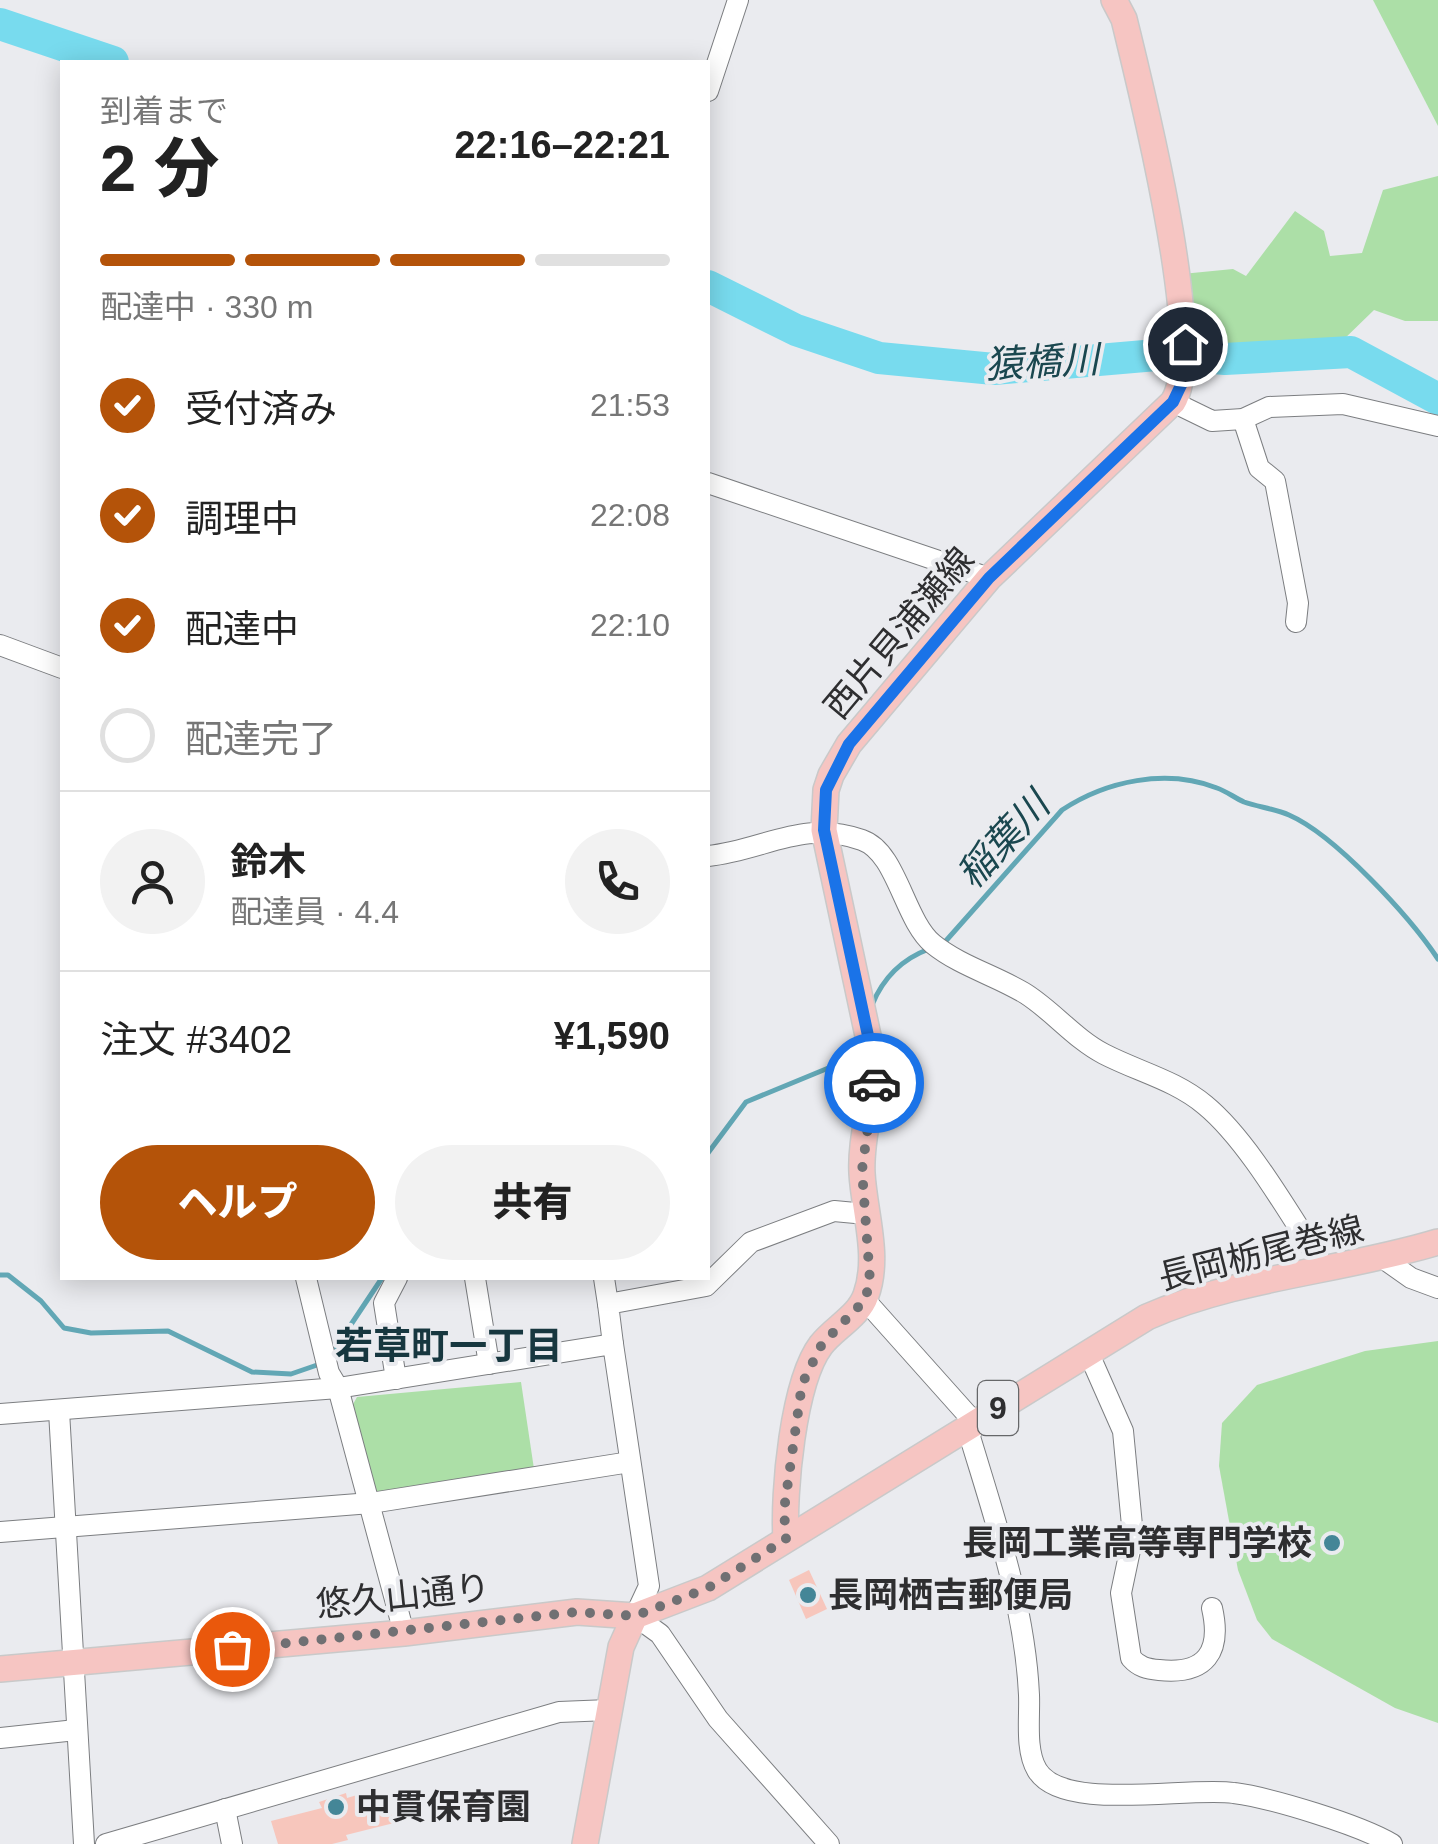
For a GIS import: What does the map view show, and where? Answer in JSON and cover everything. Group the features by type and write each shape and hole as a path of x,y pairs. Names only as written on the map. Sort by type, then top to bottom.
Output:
{"main road":[{"path":"1114,0 1124,18 1156,154 1182,325 1183,381 1173,402"},
{"name":"西片貝浦瀬線","path":"865,1300 872,1264 862,1170 873,1059 824,830 826,790 849,744 989,578 1173,402"},
{"name":"長岡栃尾巻線","path":"635,1616 708,1588 974,1422 1177,1304 1205,1294 1384,1258 1438,1242"},
{"path":"786,1539 784,1510 802,1384 822,1344 865,1300"},
{"name":"悠久山通り","path":"0,1668 404,1633 577,1612 635,1616"},
{"path":"585,1844 621,1647 635,1616"}],"street":[{"path":"710,85 738,0"},
{"path":"1173,402 1212,422 1242,419 1269,407 1343,404 1438,426"},
{"path":"1242,419 1258,468 1275,480 1298,603 1296,622"},
{"path":"710,484 989,578"},
{"path":"0,646 60,667"},
{"path":"710,856 824,830 858,839 876,849 929,941 1030,996 1102,1053 1164,1079 1209,1108 1254,1164 1326,1270"},
{"path":"608,1304 706,1286 751,1242 834,1211 866,1214"},
{"path":"1384,1258 1412,1278 1438,1288"},
{"path":"307,1280 404,1633"},
{"path":"396,1280 384,1303 396,1379"},
{"path":"476,1280 490,1364"},
{"path":"604,1280 649,1586 635,1616 660,1634 718,1718 829,1844"},
{"path":"865,1300 923,1360 974,1422 970,1437 994,1512 1025,1652 1032,1754 1037,1772 1066,1790 1096,1794 1210,1790 1239,1793 1392,1844"},
{"path":"0,1414 59,1411 333,1380 396,1379 613,1344"},
{"path":"1088,1354 1123,1431 1133,1536 1120,1594 1131,1658 1137,1666 1172,1672 1202,1663 1218,1634 1212,1608"},
{"path":"59,1411 84,1844"},
{"path":"0,1532 371,1503 630,1462"},
{"path":"106,1844 559,1712 609,1710"},
{"path":"0,1738 76,1730"},
{"path":"225,1809 232,1844"}],"green space":[{"path":"1373,0 1438,0 1438,126"},
{"path":"1438,176 1438,321 1405,321 1374,310 1339,344 1205,349 1192,331 1182,274 1233,269 1246,276 1295,211 1324,231 1330,256 1362,253 1383,190"},
{"name":"長岡工業高等専門学校","path":"1438,1341 1438,1723 1395,1708 1272,1639 1257,1620 1238,1570 1219,1466 1222,1423 1257,1385 1365,1351"},
{"path":"521,1382 534,1469 377,1494 351,1408 357,1397"}],"building":[{"path":"809,1570 827,1609 806,1619 789,1580"},
{"path":"346,1793 347,1798 357,1795 361,1804 386,1798 394,1823 346,1835 348,1840 332,1844 278,1844 271,1821 322,1808 319,1802"}],"waterway":[{"name":"猿橋川","path":"0,24 107,60"},
{"name":"猿橋川","path":"710,287 796,330 879,358 994,369 1168,354 1225,359 1351,352 1438,399"},
{"name":"稲葉川","path":"944,943 1062,810 1117,785 1177,779 1217,788 1307,825 1370,879 1438,959"},
{"name":"稲葉川","path":"872,1005 894,971 929,949"},
{"name":"稲葉川","path":"710,1150 746,1102 843,1062 858,1044"},
{"name":"稲葉川","path":"0,1275 8,1275 41,1301 64,1328 91,1333 168,1331 252,1372 291,1374 320,1364"},
{"name":"稲葉川","path":"332,1353 381,1280"}],"way so far":[{"path":"232,1649 577,1612 635,1616 708,1588 786,1539 784,1510 802,1384 822,1344 865,1300 870,1281 872,1264 862,1170 874,1083"}],"place":[{"name":"長岡工業高等専門学校","path":"1332,1543"},
{"name":"長岡栖吉郵便局","path":"808,1595"},
{"name":"中貫保育園","path":"336,1807"}],"district":[{"name":"若草町一丁目","path":"449,1346"}],"route":[{"path":"874,1083 873,1059 824,830 823,809 831,776 849,744 989,578 1173,402 1183,381 1185,344"}]}
